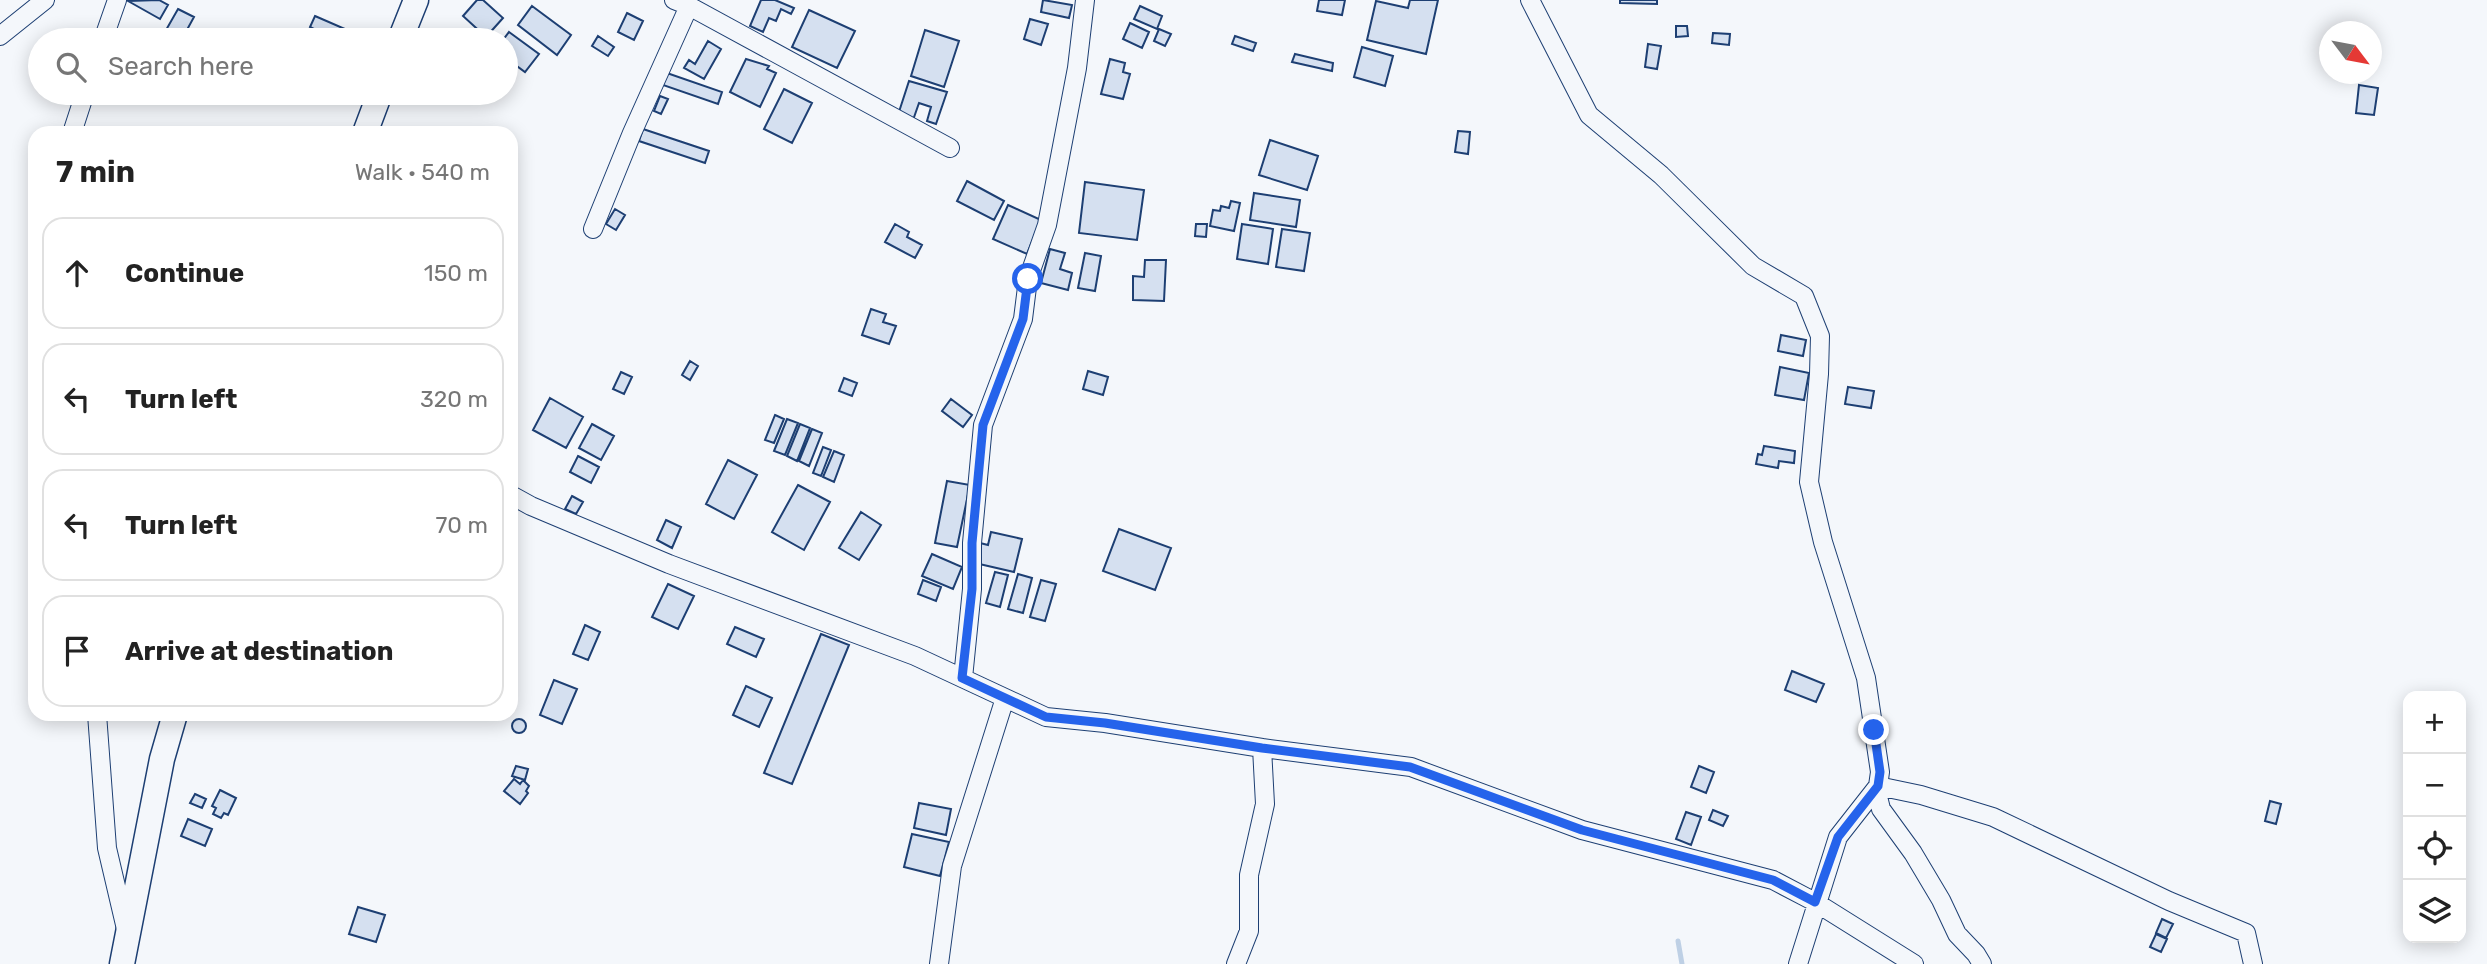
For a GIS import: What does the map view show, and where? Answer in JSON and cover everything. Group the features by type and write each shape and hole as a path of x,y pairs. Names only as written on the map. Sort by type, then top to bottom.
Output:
{"street":[{"path":"0,36 45,0"},
{"path":"107,28 117,0"},
{"path":"405,28 416,0"},
{"path":"962,678 972,589 972,543 983,425 1023,319 1028,279 1047,225 1077,68 1085,0"},
{"path":"1530,0 1589,115 1661,175 1753,266 1804,296 1820,336 1809,482 1824,542 1866,678 1880,772 1877,793 1887,819 1913,853 1941,900 1957,934 1982,964"},
{"path":"593,229 682,3 950,148"},
{"path":"74,126 81,105"},
{"path":"368,126 376,105"},
{"path":"518,499 668,564 915,656 1046,717 1410,767 1582,830 1773,880 1815,902 1914,964"},
{"path":"939,964 952,866 1006,698"},
{"path":"98,721 107,848 127,932"},
{"path":"122,964 162,759 173,721"},
{"path":"1236,964 1249,932 1249,875 1265,804 1262,748"},
{"path":"1798,964 1815,902 1838,837 1878,786"},
{"path":"1878,786 1921,795 1993,817 2169,901 2246,933 2253,964"}],"building":[{"path":"159,0 168,5 160,19 128,1"},
{"path":"477,0 483,0 503,18 494,28 476,28 463,16"},
{"path":"761,0 775,0 794,8 791,14 781,9 776,21 769,18 763,32 750,26"},
{"path":"1043,0 1072,5 1069,18 1041,12"},
{"path":"1319,0 1345,0 1342,15 1317,11"},
{"path":"1410,0 1438,0 1426,54 1367,40 1376,1 1408,8"},
{"path":"1620,0 1657,0 1657,4 1620,3"},
{"path":"532,6 571,35 557,55 518,25"},
{"path":"1140,6 1162,16 1157,29 1134,19"},
{"path":"178,9 194,17 188,28 167,28"},
{"path":"809,10 855,31 837,68 792,47"},
{"path":"627,13 643,21 634,40 618,32"},
{"path":"315,16 343,28 312,28 310,27"},
{"path":"1030,19 1048,24 1041,45 1024,39"},
{"path":"1130,23 1149,32 1142,48 1123,39"},
{"path":"1676,26 1687,26 1688,36 1676,37"},
{"path":"1159,29 1171,34 1165,46 1154,41"},
{"path":"925,30 959,41 944,87 911,76"},
{"path":"1713,33 1730,34 1729,45 1712,43"},
{"path":"598,36 614,47 608,56 592,46"},
{"path":"1235,36 1256,43 1253,51 1232,44"},
{"path":"518,39 539,54 525,72 518,67"},
{"path":"708,41 721,49 704,79 684,68 689,60 695,64"},
{"path":"1648,44 1661,46 1657,69 1645,67"},
{"path":"1362,47 1393,56 1385,86 1354,77"},
{"path":"1295,54 1333,63 1332,71 1292,62"},
{"path":"746,59 769,66 767,69 776,73 760,107 730,92"},
{"path":"1110,59 1125,63 1123,72 1130,74 1123,99 1101,94"},
{"path":"664,72 722,92 718,104 660,84"},
{"path":"909,81 947,92 936,124 927,121 931,107 919,103 912,123 897,118"},
{"path":"2359,85 2378,88 2374,115 2356,113"},
{"path":"784,89 812,103 792,143 764,129"},
{"path":"660,96 668,99 661,114 654,111"},
{"path":"643,129 709,151 705,163 639,141"},
{"path":"1458,131 1470,132 1468,154 1455,152"},
{"path":"1270,140 1318,156 1307,190 1259,175"},
{"path":"967,181 1004,201 994,220 957,201"},
{"path":"1085,182 1144,190 1137,240 1079,233"},
{"path":"1254,193 1300,200 1296,227 1250,220"},
{"path":"1231,201 1240,203 1234,231 1210,226 1213,210 1220,211 1221,206 1229,208"},
{"path":"1008,205 1041,220 1027,254 993,239"},
{"path":"615,209 625,215 616,230 606,224"},
{"path":"895,224 909,232 907,237 922,245 915,258 885,242"},
{"path":"1196,224 1207,224 1206,237 1195,236"},
{"path":"1242,224 1273,229 1268,264 1237,259"},
{"path":"1282,229 1310,233 1304,271 1276,267"},
{"path":"1050,249 1065,253 1060,269 1072,273 1068,290 1041,283"},
{"path":"1085,253 1101,256 1095,291 1078,288"},
{"path":"1145,260 1166,260 1164,301 1133,300 1133,276 1144,277"},
{"path":"871,309 886,314 883,322 896,326 889,344 862,335"},
{"path":"1781,335 1806,340 1803,356 1778,351"},
{"path":"690,361 698,366 690,380 682,375"},
{"path":"1780,367 1809,373 1804,400 1775,395"},
{"path":"1088,371 1108,377 1103,395 1083,389"},
{"path":"621,372 632,377 624,394 613,389"},
{"path":"844,378 857,383 852,396 839,391"},
{"path":"1848,387 1874,391 1871,408 1845,404"},
{"path":"550,398 583,417 566,448 533,430"},
{"path":"951,399 972,415 963,427 942,411"},
{"path":"775,415 784,419 774,443 765,440"},
{"path":"787,419 798,423 785,455 774,451"},
{"path":"592,424 614,436 601,460 579,448"},
{"path":"800,424 810,428 797,461 787,456"},
{"path":"812,429 822,433 809,466 799,461"},
{"path":"1764,446 1795,451 1794,463 1779,461 1778,468 1756,464 1758,454 1762,455"},
{"path":"823,447 831,450 821,476 813,473"},
{"path":"834,451 844,455 834,482 823,477"},
{"path":"578,456 599,467 591,483 570,472"},
{"path":"728,460 757,475 734,519 706,504"},
{"path":"947,481 970,485 957,547 935,543"},
{"path":"798,485 830,502 804,550 772,532"},
{"path":"572,496 583,502 576,514 565,509"},
{"path":"861,512 881,525 859,560 839,548"},
{"path":"666,520 681,527 672,548 657,540"},
{"path":"1119,529 1171,548 1155,590 1103,571"},
{"path":"991,532 1022,539 1014,572 975,563 980,543 988,545"},
{"path":"932,554 962,567 953,589 922,576"},
{"path":"995,572 1008,575 1000,607 986,603"},
{"path":"1018,574 1032,578 1023,613 1008,609"},
{"path":"923,580 941,587 936,601 918,594"},
{"path":"1041,580 1056,584 1045,621 1030,617"},
{"path":"668,584 694,596 678,629 652,617"},
{"path":"585,625 600,632 588,660 573,654"},
{"path":"735,627 764,639 756,657 727,644"},
{"path":"821,634 849,645 792,784 764,773"},
{"path":"1792,671 1824,684 1816,702 1785,690"},
{"path":"554,680 577,689 562,724 540,715"},
{"path":"746,686 772,698 759,727 733,715"},
{"path":"518,719 526,723 526,729 522,733 516,733 512,729 512,723"},
{"path":"516,766 528,769 525,780 512,776"},
{"path":"1699,766 1714,772 1706,793 1691,787"},
{"path":"514,779 520,784 523,780 529,786 526,791 528,793 520,804 504,791"},
{"path":"220,790 236,798 228,815 224,813 221,818 213,814 216,808 212,806"},
{"path":"195,794 206,799 202,808 190,803"},
{"path":"2270,801 2281,804 2276,824 2265,821"},
{"path":"919,803 951,809 946,835 914,828"},
{"path":"1713,810 1728,816 1723,826 1709,820"},
{"path":"1686,812 1701,817 1691,845 1676,839"},
{"path":"188,819 212,829 205,846 181,836"},
{"path":"912,834 949,842 940,876 904,867"},
{"path":"358,907 385,915 376,942 349,934"},
{"path":"2162,919 2173,924 2166,938 2156,933"},
{"path":"2156,934 2167,939 2161,952 2150,947"}],"waterway":[{"path":"1678,941 1682,964"}],"route":[{"path":"1028,279 1023,319 983,425 972,543 972,589 962,678 1046,717 1410,767 1582,830 1773,880 1815,902 1838,837 1878,786 1880,772 1874,730"}]}
